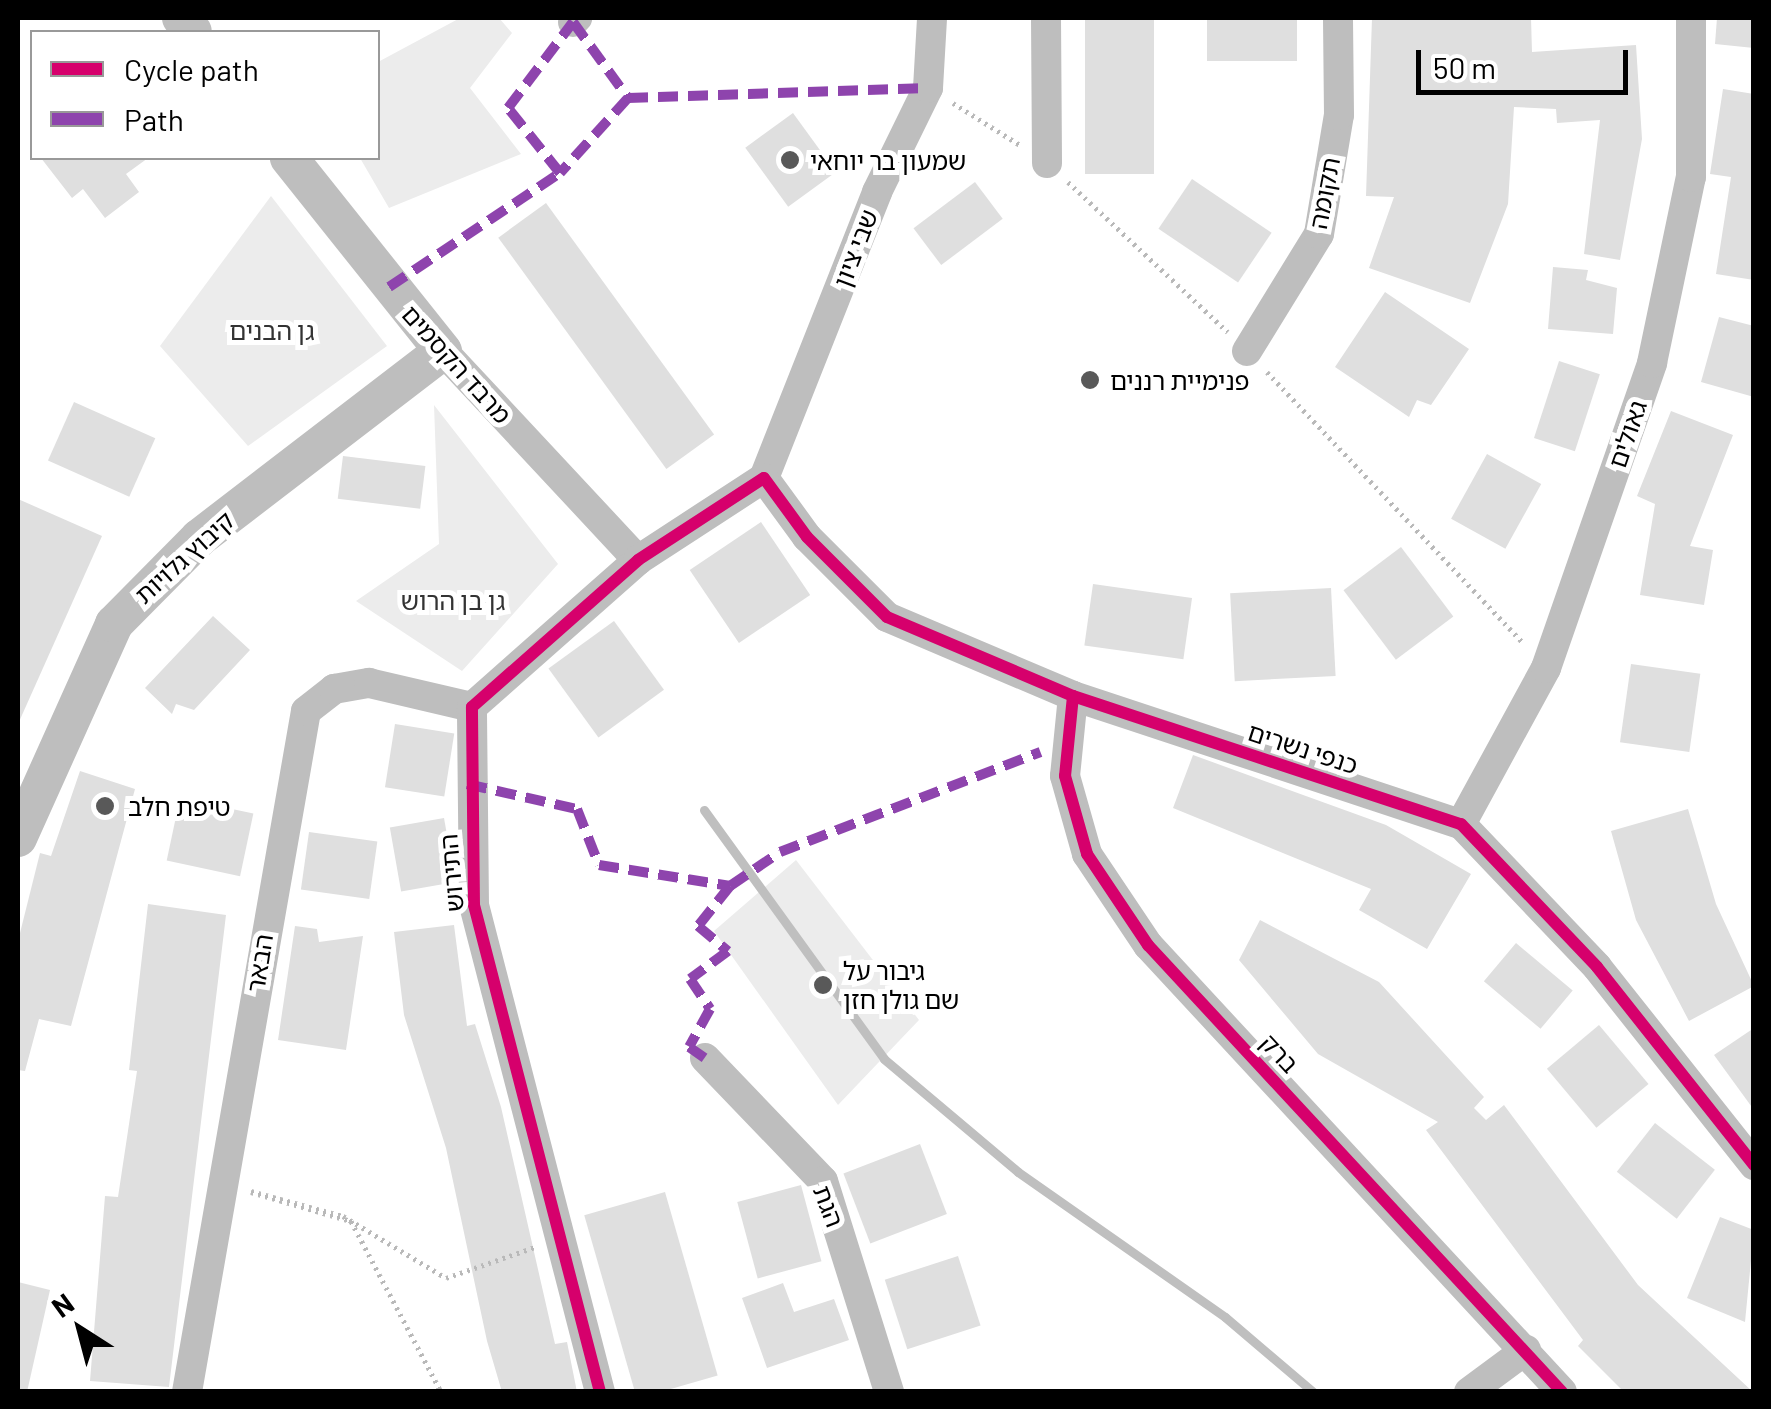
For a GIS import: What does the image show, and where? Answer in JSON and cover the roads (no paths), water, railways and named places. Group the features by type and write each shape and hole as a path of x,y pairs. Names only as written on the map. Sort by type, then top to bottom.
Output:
{"street":[{"name":"שבי ציון","path":"764,478 876,192 928,88 932,18"},
{"path":"1046,18 1047,163"},
{"name":"תקומה","path":"1248,351 1319,234 1339,115 1338,18"},
{"name":"גאולים","path":"1461,824 1546,668 1652,362 1692,178 1691,18"},
{"name":"מרבד הקסמים","path":"291,160 443,352 638,560"},
{"name":"קיבוץ גלויות","path":"18,838 124,612 198,538 443,352"},
{"path":"472,706 638,560 764,478"},
{"name":"כנפי נשרים","path":"764,478 807,537 887,617 1073,696 1461,824 1597,967 1754,1165"},
{"name":"הבאר","path":"187,1392 306,711 334,689 368,682 472,706"},
{"name":"ברק","path":"1073,696 1065,776 1087,854 1148,945 1562,1392"},
{"name":"התירוש","path":"472,706 474,905 557,1239 600,1392"},
{"name":"הגת","path":"705,1058 823,1181 890,1392"},
{"path":"1469,1392 1526,1350"}],"waterway":[{"path":"704,810 884,1059 1018,1172 1225,1317 1313,1392"}],"place":[{"name":"שמעון בר יוחאי","path":"790,160"},
{"name":"פנימיית רננים","path":"1090,380"},
{"name":"טיפת חלב","path":"105,806"},
{"name":"גיבור על שם גולן חזן","path":"823,985"}],"park label":[{"name":"גן הבנים","path":"272,330"},
{"name":"גן בן הרוש","path":"453,600"}]}
